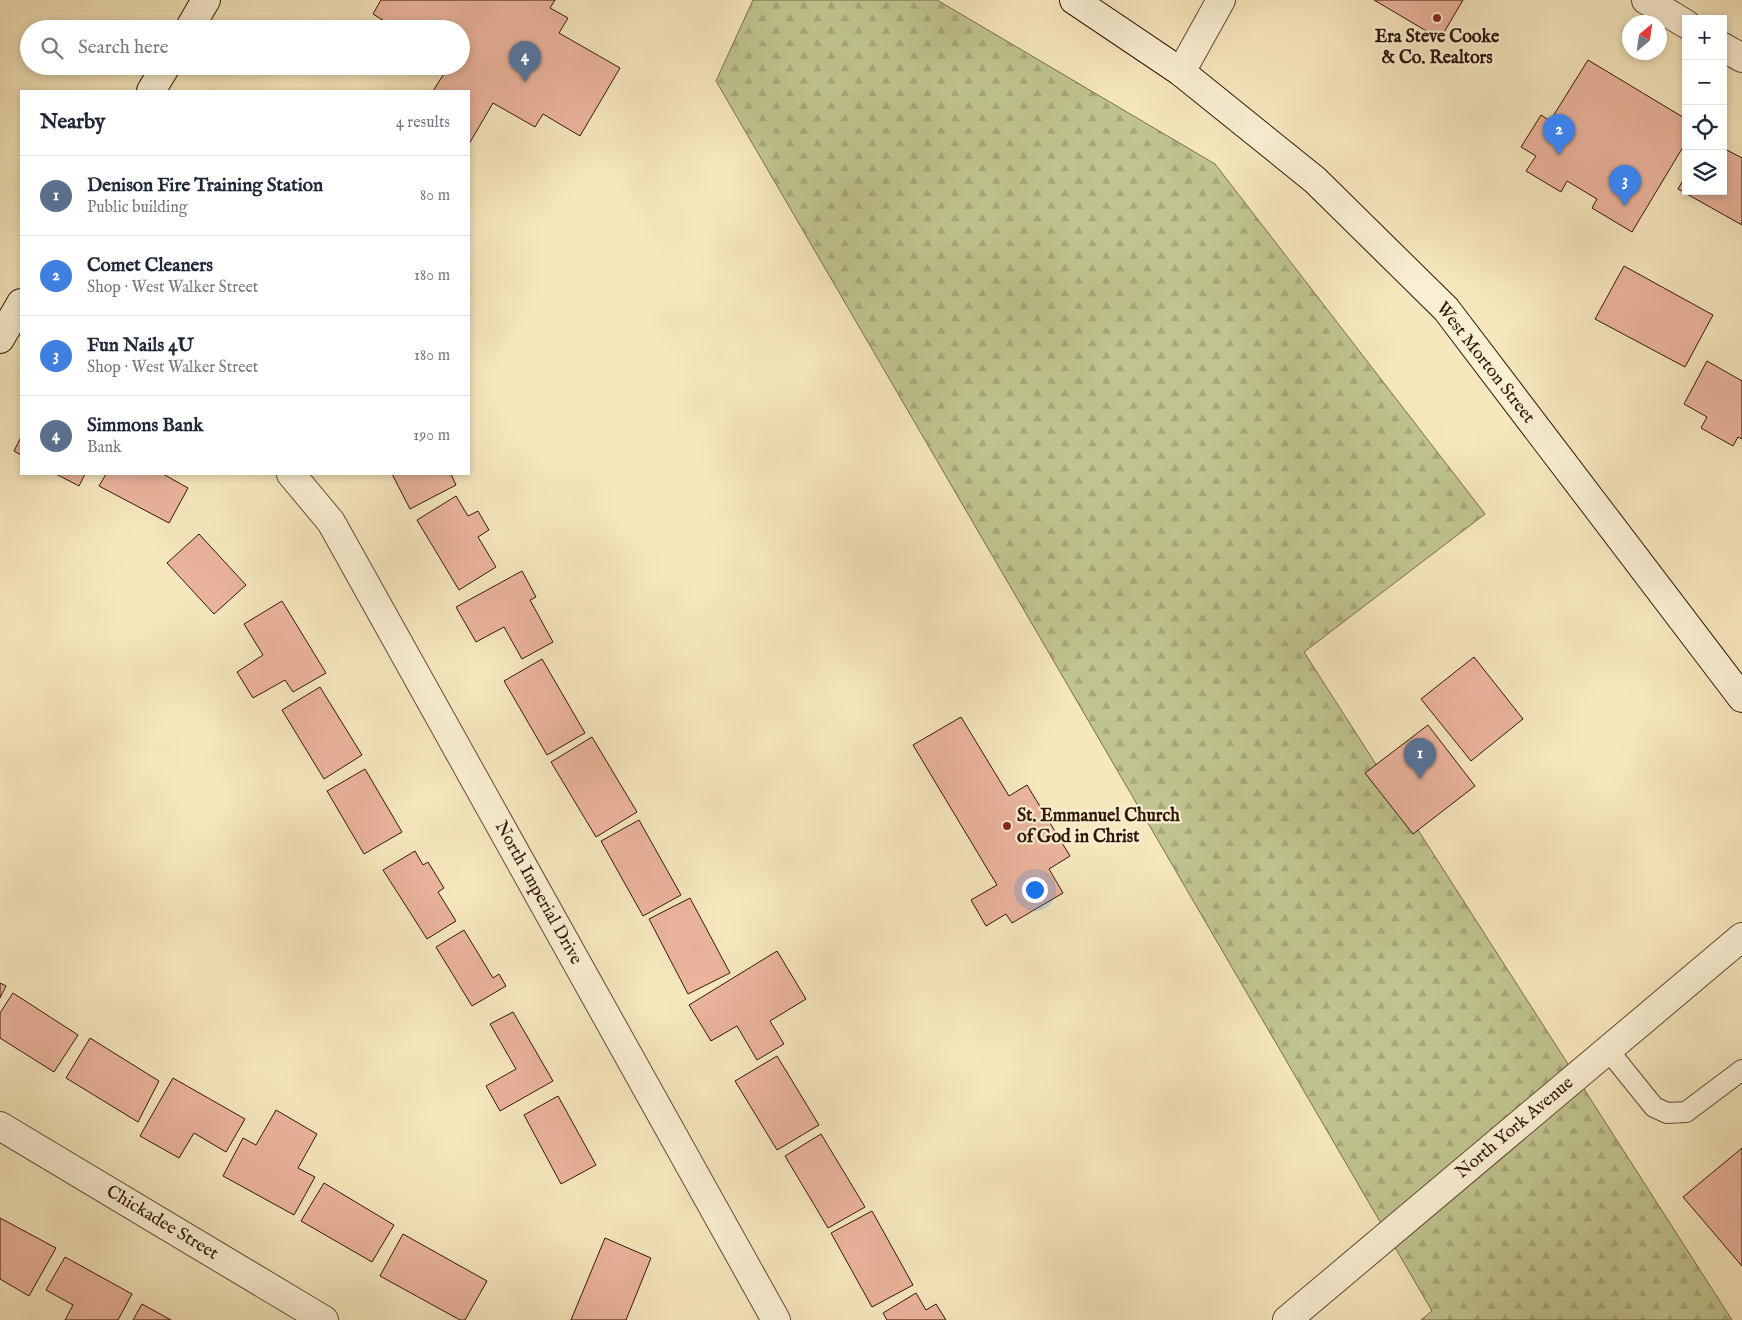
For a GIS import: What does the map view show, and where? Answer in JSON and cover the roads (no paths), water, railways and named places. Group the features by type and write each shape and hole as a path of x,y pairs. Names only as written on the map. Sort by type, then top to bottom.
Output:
{"street":[{"path":"194,20 206,0"},
{"name":"West Morton Street","path":"1074,0 1181,72 1315,180 1446,309 1742,698"},
{"path":"1181,72 1221,0"},
{"path":"1646,0 1682,22"},
{"path":"1727,49 1742,58"},
{"path":"151,90 160,75"},
{"path":"0,339 20,305"},
{"name":"North Imperial Drive","path":"292,475 331,522 776,1320"},
{"name":"North York Avenue","path":"1287,1320 1742,938"},
{"name":"Chickadee Street","path":"0,1126 324,1320"}],"lane":[{"path":"1608,1050 1654,1107 1667,1114 1686,1112 1742,1070"}],"place":[{"name":"Era Steve Cooke & Co. Realtors","path":"1437,18"},
{"name":"Simmons Bank","path":"525,82"},
{"name":"Comet Cleaners","path":"1559,155"},
{"name":"Fun Nails 4U","path":"1625,206"},
{"name":"Denison Fire Training Station","path":"1420,779"},
{"name":"St. Emmanuel Church of God in Christ","path":"1007,826"}]}
